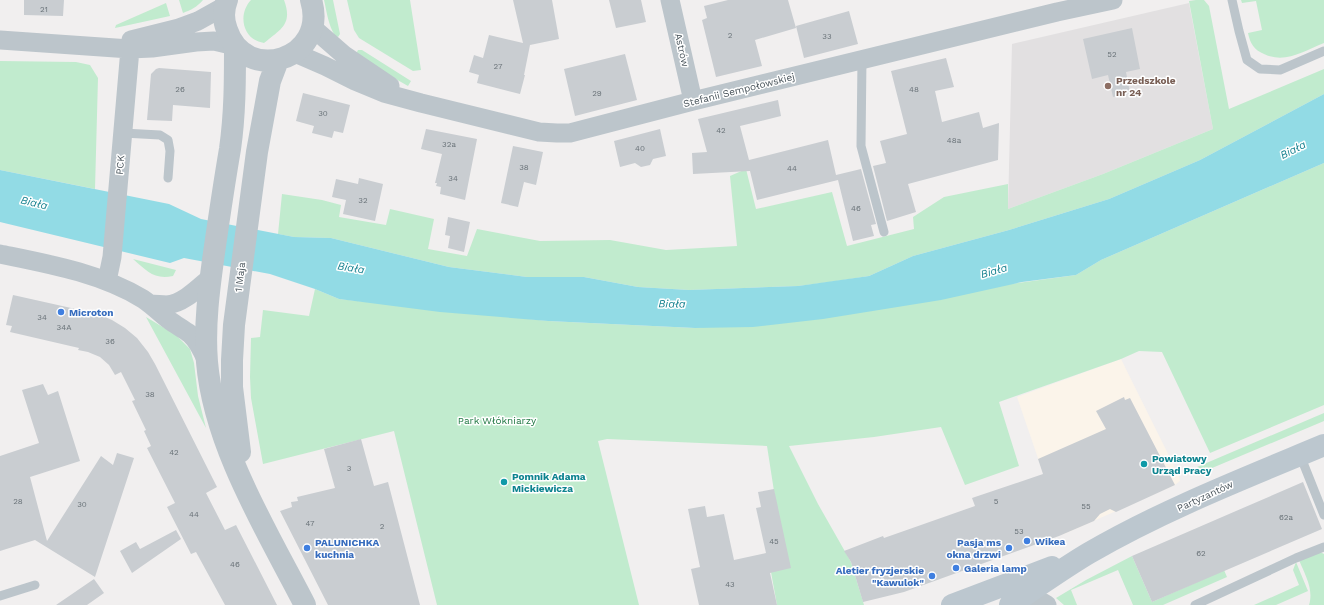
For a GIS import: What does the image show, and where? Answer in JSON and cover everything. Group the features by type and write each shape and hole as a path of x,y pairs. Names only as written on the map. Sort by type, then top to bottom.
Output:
{"main road":[{"name":"Partyzantów","path":"952,605 1088,554 1201,497 1324,445"},
{"name":"Partyzantów","path":"1015,602 1088,554"}],"street":[{"path":"311,0 314,11 312,28"},
{"name":"Astrów","path":"670,0 693,101"},
{"name":"Stefanii Sempołowskiej","path":"286,57 325,66 384,93 539,132 557,134 570,133 693,101 862,60 1055,6 1113,0"},
{"path":"226,3 224,22 229,37 235,46 243,53 260,60 286,57"},
{"path":"105,47 191,24 226,3"},
{"name":"1 Maja","path":"248,495 239,444 232,387 232,360 234,325 250,202 270,80 286,57 306,42 312,28"},
{"name":"Stefanii Sempołowskiej","path":"312,28 366,71 421,103"},
{"path":"0,40 130,49 214,41 235,46"},
{"name":"1 Maja","path":"235,46 235,98 230,147 210,278 206,330 207,362 211,390 218,419 227,446 248,495 305,605"},
{"name":"PCK","path":"107,281 112,257 130,49"},
{"name":"1 Maja","path":"0,254 74,271 107,281 150,304 173,323 190,334 200,347 207,362"},
{"name":"1 Maja","path":"150,304 167,305 176,303 195,291 210,278"},
{"path":"1015,602 1042,602 1047,605"}],"lane":[{"path":"1232,0 1247,60 1260,69 1280,70 1324,51"},
{"path":"862,60 862,146 884,232"},
{"path":"123,133 160,135 168,140 170,151 168,178"},
{"path":"1300,455 1324,515"},
{"path":"1194,605 1296,558 1324,547"},
{"path":"0,596 34,585"}],"shaded area":[{"name":"Przedszkole nr 24","path":"1189,3 1213,129 1103,174 1008,209 1012,44"},
{"path":"1121,359 1179,476 1180,481 1175,485 1064,534 1017,397"}],"green space":[{"path":"179,0 203,0 194,8 183,13"},
{"path":"251,0 284,0 287,15 284,25 264,43 251,37 244,26 244,13"},
{"path":"324,0 333,0 340,34 338,37 335,36 331,27"},
{"path":"347,0 410,0 421,70 413,71 359,38 354,30"},
{"path":"1204,0 1209,6 1229,109 1324,69 1324,94 1200,160 1109,199 1009,230 913,256 869,276 798,286 689,290 638,287 584,277 527,277 449,267 331,238 294,237 278,234 282,194 322,200 341,205 339,217 386,225 390,209 434,219 428,249 467,256 477,229 540,241 610,240 666,250 737,246 730,176 746,169 756,209 832,192 847,246 914,229 913,217 944,197 1008,184 1008,209 1103,174 1213,129 1189,1"},
{"path":"1241,0 1324,0 1324,43 1302,53 1287,57 1272,57 1261,52 1253,46 1248,33 1262,30 1256,1 1242,3"},
{"path":"166,3 170,16 115,28 116,25"},
{"path":"358,50 362,50 411,81 408,86 356,54"},
{"path":"0,61 76,62 90,65 98,78 95,189 0,170"},
{"name":"Park Włókniarzy","path":"1324,163 1324,405 1210,453 1162,352 1139,351 1121,359 999,402 1019,466 965,485 941,427 874,437 789,446 818,504 851,562 864,605 777,605 771,572 776,504 767,446 607,439 598,441 639,605 437,605 394,431 263,464 251,398 251,338 260,337 263,310 309,316 315,289 339,299 548,321 695,328 1076,275 1101,260"},
{"path":"133,259 176,270 173,276 156,276 151,274"},
{"path":"146,317 176,335 190,349 194,363 198,396 206,428"},
{"path":"1324,413 1324,421 1205,471 1197,467"},
{"path":"1320,552 1324,554 1324,605 1309,605 1310,588 1299,560"},
{"path":"1132,556 1152,602 1224,570 1227,577 1163,605 1133,605 1118,570 1071,590 1077,605 1064,605 1056,598 1086,580"},
{"path":"1296,562 1308,591 1276,605 1254,605 1299,585 1293,570"}],"water":[{"name":"Biała","path":"1324,94 1324,163 1101,260 1076,275 1022,282 941,300 823,319 753,327 695,328 548,321 440,312 339,299 315,289 270,274 184,258 170,263 0,222 0,170 169,204 201,219 294,237 331,238 449,267 527,277 584,277 638,287 689,290 798,286 869,276 913,256 1009,230 1109,199 1200,160"}],"building":[{"path":"24,0 64,0 63,16 24,15"},
{"path":"513,0 552,0 559,39 530,45 520,94 477,83 479,75 469,72 474,55 483,58 489,35 523,43"},
{"path":"609,0 641,0 646,22 616,28"},
{"path":"728,0 788,0 796,28 755,40 762,66 716,77 702,20 707,18 704,6"},
{"path":"849,11 858,44 804,58 796,26"},
{"path":"1132,28 1140,69 1126,72 1130,93 1113,97 1108,75 1092,79 1083,39"},
{"path":"625,54 637,100 575,116 564,69"},
{"path":"946,58 954,87 935,91 942,122 979,112 983,128 999,123 998,160 908,184 916,212 887,221 873,166 886,163 880,141 907,134 891,71"},
{"path":"159,68 211,72 210,108 173,105 172,121 147,120 151,74"},
{"path":"303,93 350,105 343,133 334,131 332,138 312,133 314,126 296,121"},
{"path":"778,100 781,116 740,126 749,160 828,140 836,175 861,169 876,224 871,225 874,236 853,241 838,180 757,200 750,171 693,174 692,153 707,152 698,119"},
{"path":"426,129 477,139 465,200 440,194 441,187 436,186 437,183 435,183 442,154 421,149"},
{"path":"660,129 666,156 653,159 650,165 641,167 635,163 620,167 614,141"},
{"path":"513,146 543,152 536,185 524,182 518,207 501,203"},
{"path":"359,178 383,184 375,221 343,214 346,200 332,197 336,179 358,184"},
{"path":"448,217 470,222 464,252 448,248 450,236 445,235"},
{"path":"13,295 98,314 125,328 137,338 155,364 217,487 206,493 225,530 236,525 277,605 225,605 196,552 191,554 167,507 175,503 147,448 151,446 144,431 146,430 132,401 135,400 121,372 115,375 109,365 100,357 78,350 79,348 10,332 12,326 6,325"},
{"path":"43,384 48,395 58,391 80,461 30,477 47,541 101,456 113,465 117,453 134,458 95,577 35,540 0,551 0,456 39,443 22,390"},
{"path":"1124,397 1125,400 1130,398 1175,485 1116,512 1110,509 1100,514 1094,521 1059,536 904,592 863,602 851,562 844,551 883,536 884,538 975,506 972,498 1043,474 1038,459 1106,429 1096,411"},
{"path":"361,439 374,486 388,482 420,605 328,605 280,511 292,507 291,502 298,501 297,497 335,488 324,449"},
{"path":"1303,482 1322,529 1152,602 1132,556"},
{"path":"774,489 791,568 770,573 777,605 699,605 691,569 700,567 688,509 705,506 707,517 724,514 734,560 766,553 756,508 761,507 758,492"},
{"path":"176,530 181,539 132,573 120,551 136,542 140,549"},
{"path":"94,579 104,593 87,605 56,605"}],"place":[{"name":"Przedszkole nr 24","path":"1108,86"},
{"name":"Microton","path":"61,312"},
{"name":"Powiatowy Urząd Pracy","path":"1144,464"},
{"name":"Pomnik Adama Mickiewicza","path":"504,482"},
{"name":"Wikea","path":"1027,541"},
{"name":"PALUNICHKA kuchnia","path":"307,548"},
{"name":"Pasja ms okna drzwi","path":"1009,548"},
{"name":"Galeria lamp","path":"956,568"},
{"name":"Aletier fryzjerskie \"Kawulok\"","path":"932,576"}]}
